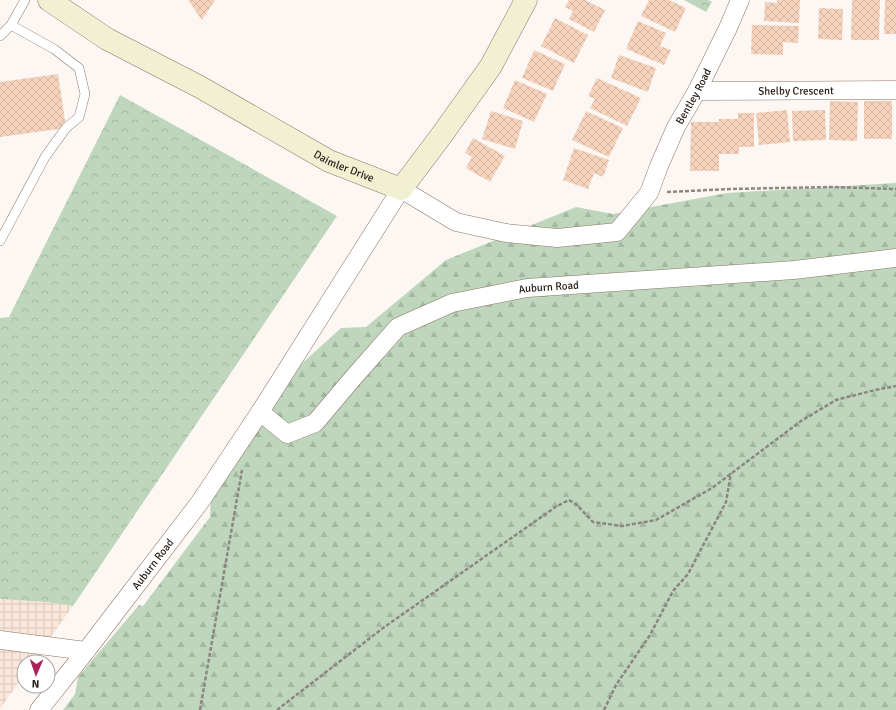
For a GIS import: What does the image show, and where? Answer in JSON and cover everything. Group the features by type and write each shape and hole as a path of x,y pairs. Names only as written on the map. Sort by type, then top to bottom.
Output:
{"street":[{"name":"Daimler Drive","path":"49,0 107,38 200,87 329,160 401,189 456,222 506,233 557,238 617,232 650,193"},
{"name":"Auburn Road","path":"39,710 200,502 348,275 401,189 491,66 526,0"},
{"name":"Bentley Road","path":"650,193 659,166 676,128 697,91 740,0"},
{"name":"Shelby Crescent","path":"697,91 896,90"},
{"name":"Auburn Road","path":"260,412 287,434 315,423 398,327 452,303 527,288 794,270 896,258"},
{"path":"0,640 86,651"}],"lane":[{"path":"0,36 11,25 26,0"},
{"path":"0,25 11,25 54,49 78,68 85,94 79,117 66,128 45,157 0,241"}],"path":[{"path":"650,193 730,189 832,187 896,189"},
{"path":"277,710 383,628 557,506 569,500 577,505 594,522 622,526 656,520 712,488 801,421 836,400 896,386"},
{"path":"200,710 242,468"},
{"path":"604,710 616,685 650,635 673,591 688,574 726,502 731,473"}],"shaded area":[{"path":"0,599 47,602 73,606 39,654 16,654 16,686 0,709"}],"green space":[{"path":"684,0 708,0 712,2 706,12"},
{"path":"120,95 337,216 73,606 47,602 0,599 0,318 9,317"},
{"path":"896,183 896,710 63,710 75,694 78,677 139,605 143,606 210,517 211,489 298,367 341,328 366,327 446,260 576,207 613,214 727,193"}],"building":[{"path":"188,0 215,0 202,20"},
{"path":"569,0 585,0 605,10 594,32 569,19 573,11 565,7"},
{"path":"649,0 669,0 686,8 675,32 641,16"},
{"path":"777,0 800,0 799,23 764,21 765,2 777,3"},
{"path":"852,0 880,0 879,40 851,40"},
{"path":"885,0 896,0 896,34 884,34"},
{"path":"819,8 843,9 842,40 818,39"},
{"path":"555,18 588,35 574,63 541,46"},
{"path":"638,21 666,33 660,46 671,50 664,65 626,49"},
{"path":"752,25 799,26 798,43 783,42 783,55 751,54"},
{"path":"534,50 565,64 553,91 522,78"},
{"path":"619,55 656,68 648,92 611,78"},
{"path":"58,74 66,128 0,137 0,82"},
{"path":"597,78 641,98 627,126 590,108 595,99 588,96"},
{"path":"515,80 547,94 534,122 503,108"},
{"path":"830,101 858,102 857,141 829,140"},
{"path":"864,101 892,101 892,139 864,139"},
{"path":"787,110 790,142 759,145 756,113"},
{"path":"825,110 826,140 793,141 792,111"},
{"path":"491,111 523,121 515,149 482,139"},
{"path":"586,111 623,128 609,157 572,140"},
{"path":"738,113 754,113 754,147 739,147 739,154 719,154 719,171 690,171 691,122 719,122 719,119 738,119"},
{"path":"473,138 505,156 490,182 466,168 472,157 465,153"},
{"path":"574,148 609,160 603,177 594,173 588,189 563,180"}]}
